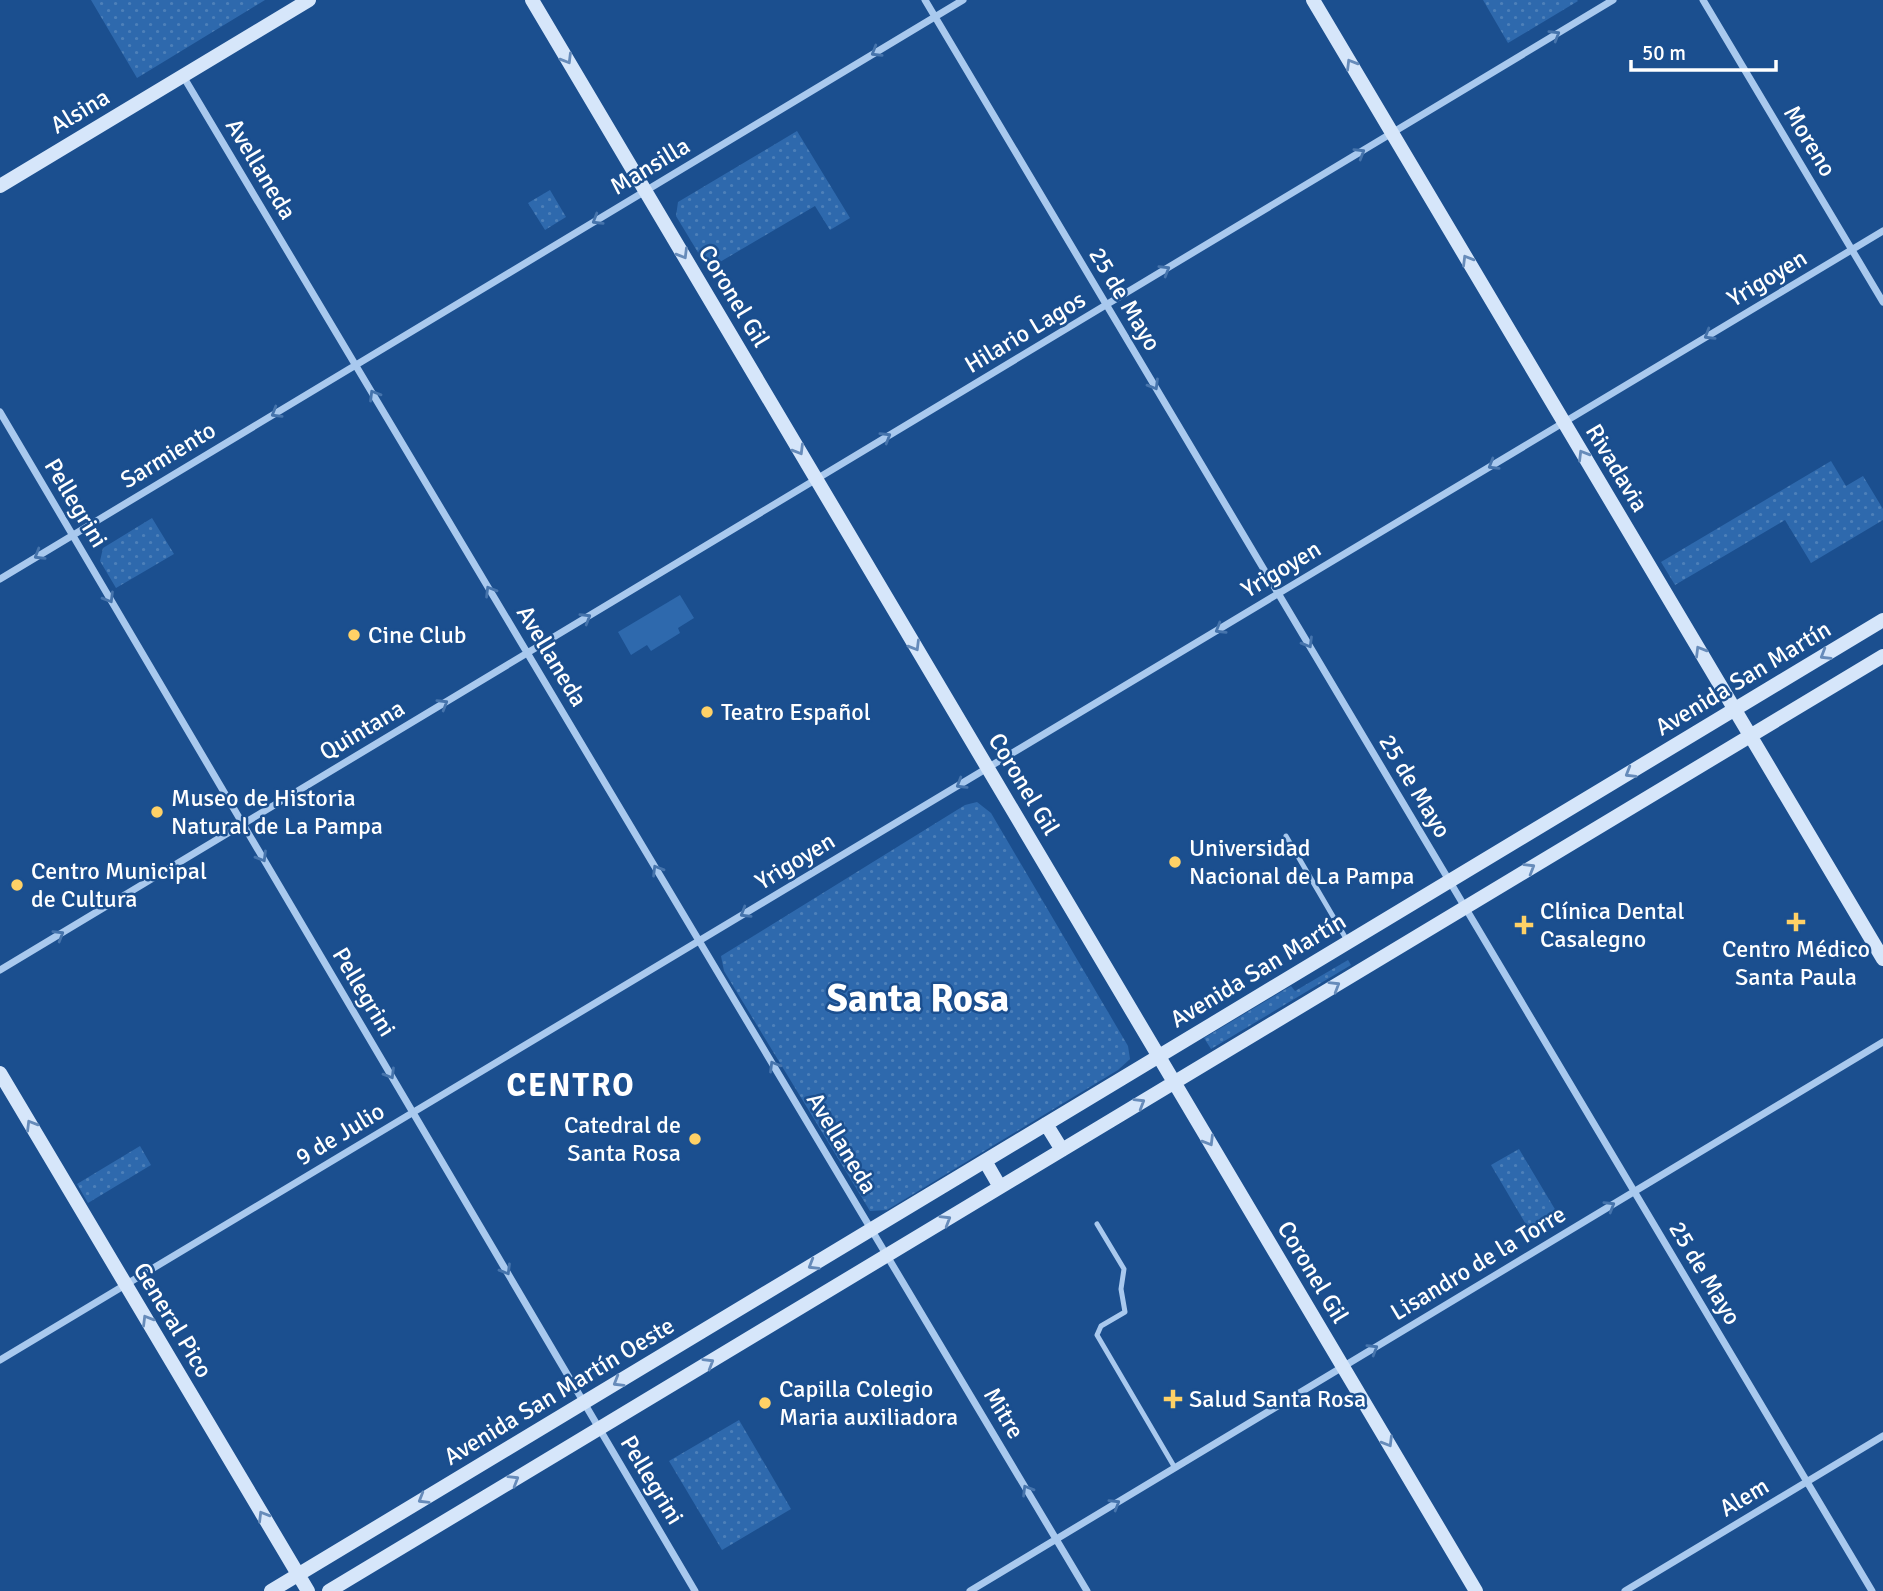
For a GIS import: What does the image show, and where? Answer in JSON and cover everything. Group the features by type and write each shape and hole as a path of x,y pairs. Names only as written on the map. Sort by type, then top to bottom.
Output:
{"main road":[{"name":"Alsina","path":"0,186 309,0"},
{"name":"Coronel Gil","path":"532,0 1476,1591"},
{"name":"Rivadavia","path":"1313,0 1883,959"},
{"name":"Avenida San Martín","path":"872,1229 1883,620"},
{"path":"329,1591 1883,656"},
{"name":"General Pico","path":"0,1073 308,1591"},
{"path":"1046,1124 1062,1150"},
{"path":"985,1161 1000,1187"},
{"name":"Avenida San Martín Oeste","path":"271,1591 872,1229"}],"street":[{"name":"25 de Mayo","path":"925,0 1872,1591"},
{"name":"Mansilla","path":"356,365 963,0"},
{"name":"Hilario Lagos","path":"527,653 1613,0"},
{"name":"Moreno","path":"1703,0 1883,302"},
{"name":"Avellaneda","path":"183,76 887,1255"},
{"name":"Yrigoyen","path":"699,941 1883,231"},
{"name":"Sarmiento","path":"0,579 356,365"},
{"name":"Pellegrini","path":"0,412 695,1591"},
{"name":"Quintana","path":"0,970 527,653"},
{"name":"9 de Julio","path":"0,1360 699,941"},
{"name":"Lisandro de la Torre","path":"970,1591 1883,1042"},
{"name":"Mitre","path":"887,1255 1087,1591"},
{"name":"Alem","path":"1625,1591 1883,1436"}],"lane":[{"path":"1286,836 1348,942"},
{"path":"1097,1224 1124,1269 1121,1289 1126,1307 1125,1311 1101,1326 1097,1335 1175,1468"}],"shaded area":[{"path":"91,0 265,0 137,78"},
{"path":"1483,0 1577,0 1578,1 1508,43"},
{"path":"797,131 850,218 830,230 815,206 708,269 676,216 678,202"},
{"path":"550,190 566,217 545,230 528,203"},
{"path":"1831,461 1846,486 1863,476 1883,509 1883,520 1811,563 1785,520 1675,585 1661,562"},
{"path":"152,518 174,554 116,588 100,561 103,548"},
{"path":"680,595 694,618 678,628 680,633 651,651 647,645 631,655 618,632"},
{"path":"977,802 991,813 1128,1046 1130,1059 1118,1070 887,1210 870,1211 724,971 721,956 965,805"},
{"path":"1348,960 1351,965 1211,1049 1204,1038 1291,986 1295,991"},
{"path":"140,1146 151,1165 88,1203 77,1184"},
{"path":"1519,1149 1559,1216 1531,1233 1491,1165"},
{"path":"739,1420 791,1509 722,1550 669,1461"}],"place":[{"name":"Cine Club","path":"354,635"},
{"name":"Teatro Español","path":"707,712"},
{"name":"Museo de Historia Natural de La Pampa","path":"157,812"},
{"name":"Universidad Nacional de La Pampa","path":"1175,862"},
{"name":"Centro Municipal de Cultura","path":"17,885"},
{"name":"Centro Médico Santa Paula","path":"1796,922"},
{"name":"Clínica Dental Casalegno","path":"1524,925"},
{"name":"Catedral de Santa Rosa","path":"695,1139"},
{"name":"Salud Santa Rosa","path":"1173,1399"},
{"name":"Capilla Colegio Maria auxiliadora","path":"765,1403"}],"district":[{"name":"Santa Rosa","path":"918,998"},
{"name":"CENTRO","path":"571,1085"}]}
